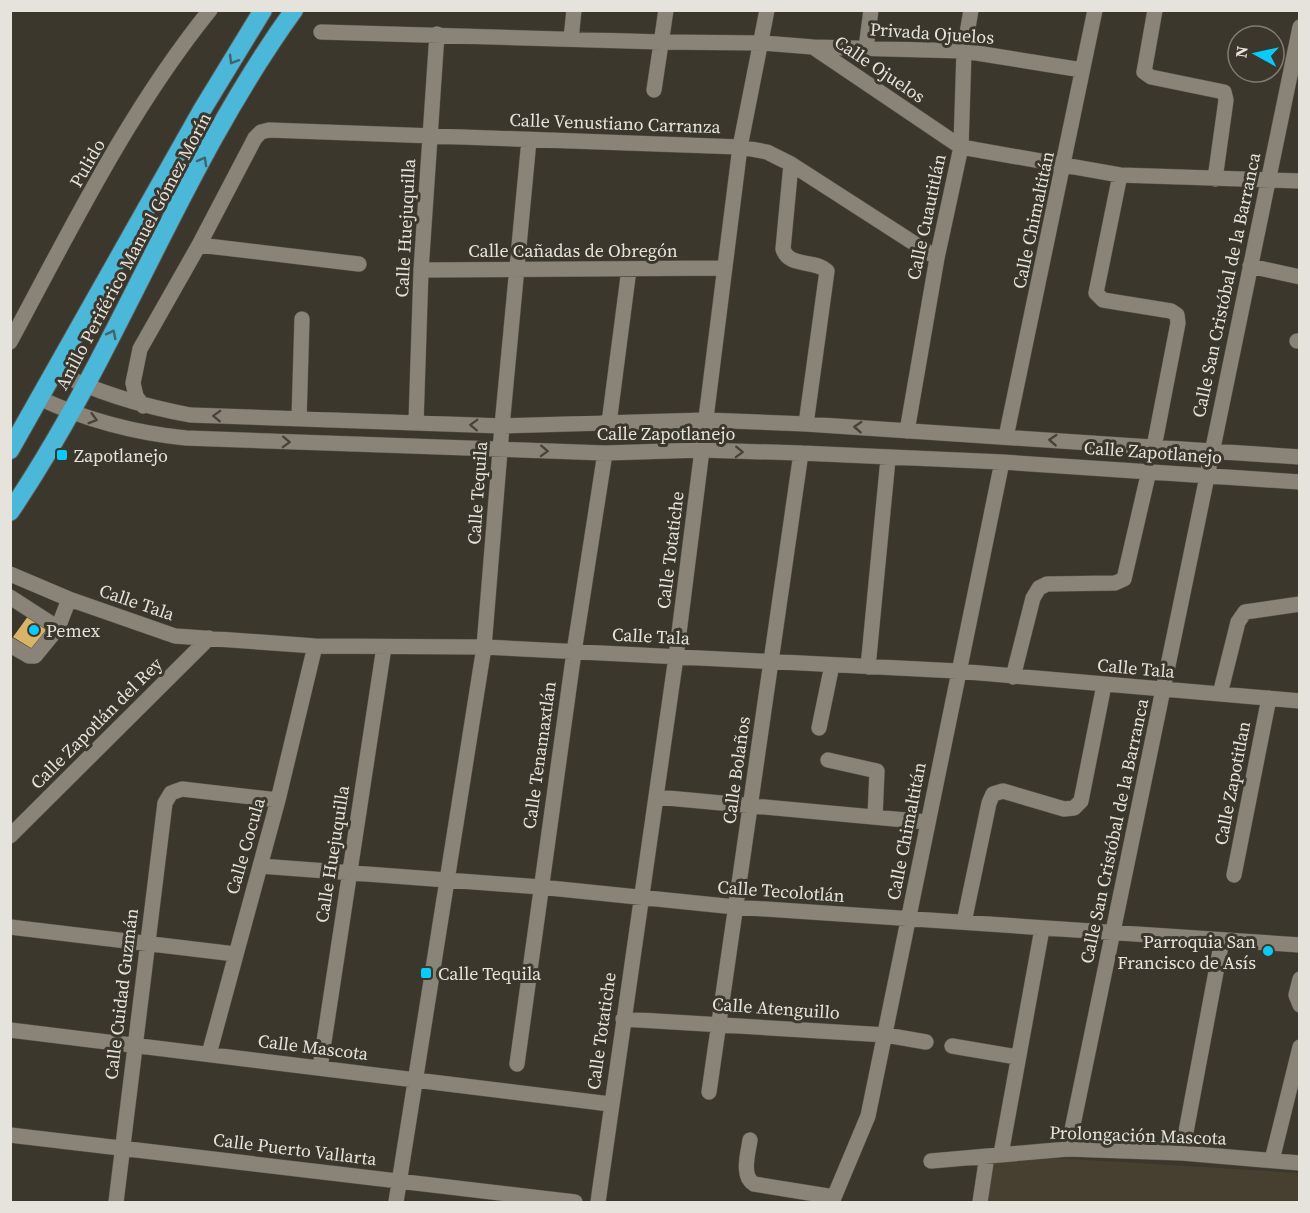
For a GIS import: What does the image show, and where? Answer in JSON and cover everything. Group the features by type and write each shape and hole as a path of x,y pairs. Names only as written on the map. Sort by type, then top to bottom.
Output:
{"highway":[{"name":"Anillo Periférico Manuel Gómez Morín","path":"10,450 197,120 263,10"},
{"name":"Anillo Periférico Manuel Gómez Morín","path":"10,512 85,386 241,93 294,10"}],"street":[{"name":"Pulido","path":"10,342 104,172 172,57 210,10"},
{"path":"572,39 574,10"},
{"path":"654,90 666,10"},
{"name":"Calle Totatiche","path":"598,1203 622,1019 657,797 676,657 740,147 763,43 767,10"},
{"path":"866,48 870,10"},
{"name":"Calle Cuautitlán","path":"907,431 937,258 961,147 964,51 971,10"},
{"name":"Calle Chimaltitán","path":"1006,437 1065,167 1095,10"},
{"path":"1155,10 1144,72 1151,76 1224,92 1226,100 1215,179"},
{"name":"Calle San Cristóbal de la Barranca","path":"1068,1149 1299,27"},
{"name":"Calle Ojuelos","path":"321,32 763,43 813,47 961,147 1120,175 1299,181"},
{"name":"Calle Huejuquilla","path":"416,423 421,270 437,34"},
{"name":"Privada Ojuelos","path":"813,47 964,51 1082,70"},
{"name":"Calle Venustiano Carranza","path":"199,245 255,138 261,132 269,130 740,147 767,152 791,164 937,258"},
{"name":"Calle Tequila","path":"396,1203 484,647 529,140"},
{"path":"791,164 783,249 785,255 791,260 822,266 827,271 806,424"},
{"path":"1120,175 1096,293 1103,300 1171,311 1177,315 1178,323 1154,447"},
{"path":"143,406 136,396 133,383 140,349 199,245 359,264"},
{"path":"1250,266 1299,277"},
{"name":"Calle Cañadas de Obregón","path":"421,270 725,268"},
{"path":"609,423 629,269"},
{"path":"299,419 302,319"},
{"name":"Calle Zapotlanejo","path":"54,371 85,386 143,406 190,415 502,426 706,420 806,424 1299,457"},
{"name":"Calle Zapotlanejo","path":"39,398 70,413 151,435 186,438 605,453 702,450 801,453 888,459 1002,462 1299,482"},
{"name":"Calle Tenamaxtlán","path":"517,1064 540,887 605,453"},
{"name":"Calle Bolaños","path":"709,1092 801,453"},
{"path":"868,667 888,459"},
{"name":"Calle Chimaltitán","path":"833,1200 868,1116 957,671 1002,462"},
{"path":"1013,677 1034,598 1039,588 1047,585 1115,583 1124,579 1149,471"},
{"name":"Calle Tala","path":"10,574 69,599 159,632 209,638 315,646 484,647 957,671 1299,700"},
{"path":"10,597 58,628"},
{"path":"10,645 29,656 35,656 58,628 69,599"},
{"path":"1220,694 1238,622 1245,612 1299,604"},
{"name":"Calle Zapotlán del Rey","path":"10,836 209,638"},
{"name":"Calle Cocula","path":"209,1054 278,800 315,646"},
{"name":"Calle Huejuquilla","path":"320,1068 384,647"},
{"path":"819,728 832,665"},
{"path":"964,922 989,803 993,794 1003,791 1064,809 1074,808 1081,801 1104,685"},
{"name":"Calle Zapotitlan","path":"1234,875 1269,698"},
{"path":"828,760 877,771 874,817"},
{"name":"Calle Cuidad Guzmán","path":"116,1203 165,803 171,793 182,789 278,800"},
{"path":"657,797 927,822"},
{"name":"Calle Tecolotlán","path":"260,866 540,887 735,907 1299,945"},
{"path":"10,927 235,954"},
{"path":"980,1203 1017,1057 1042,929"},
{"path":"1182,1153 1222,940"},
{"path":"1299,979 1296,995 1299,1005"},
{"name":"Calle Atenguillo","path":"622,1019 886,1035 926,1042"},
{"name":"Calle Mascota","path":"10,1030 610,1104"},
{"path":"952,1046 1017,1057"},
{"path":"1272,1160 1299,1047"},
{"name":"Calle Puerto Vallarta","path":"10,1135 575,1203"},
{"path":"750,1140 746,1174 748,1180 754,1184 833,1200"},
{"name":"Prolongación Mascota","path":"931,1161 1068,1149 1182,1153 1299,1163"}],"shaded area":[{"path":"1054,1158 1299,1173 1299,1202 984,1202 989,1163"}],"building":[{"name":"Pemex","path":"34,608 56,622 35,651 13,637"}],"place":[{"name":"Zapotlanejo","path":"62,455"},
{"name":"Pemex","path":"34,630"},
{"name":"Parroquia San Francisco de Asís","path":"1268,951"},
{"name":"Calle Tequila","path":"426,973"}]}
